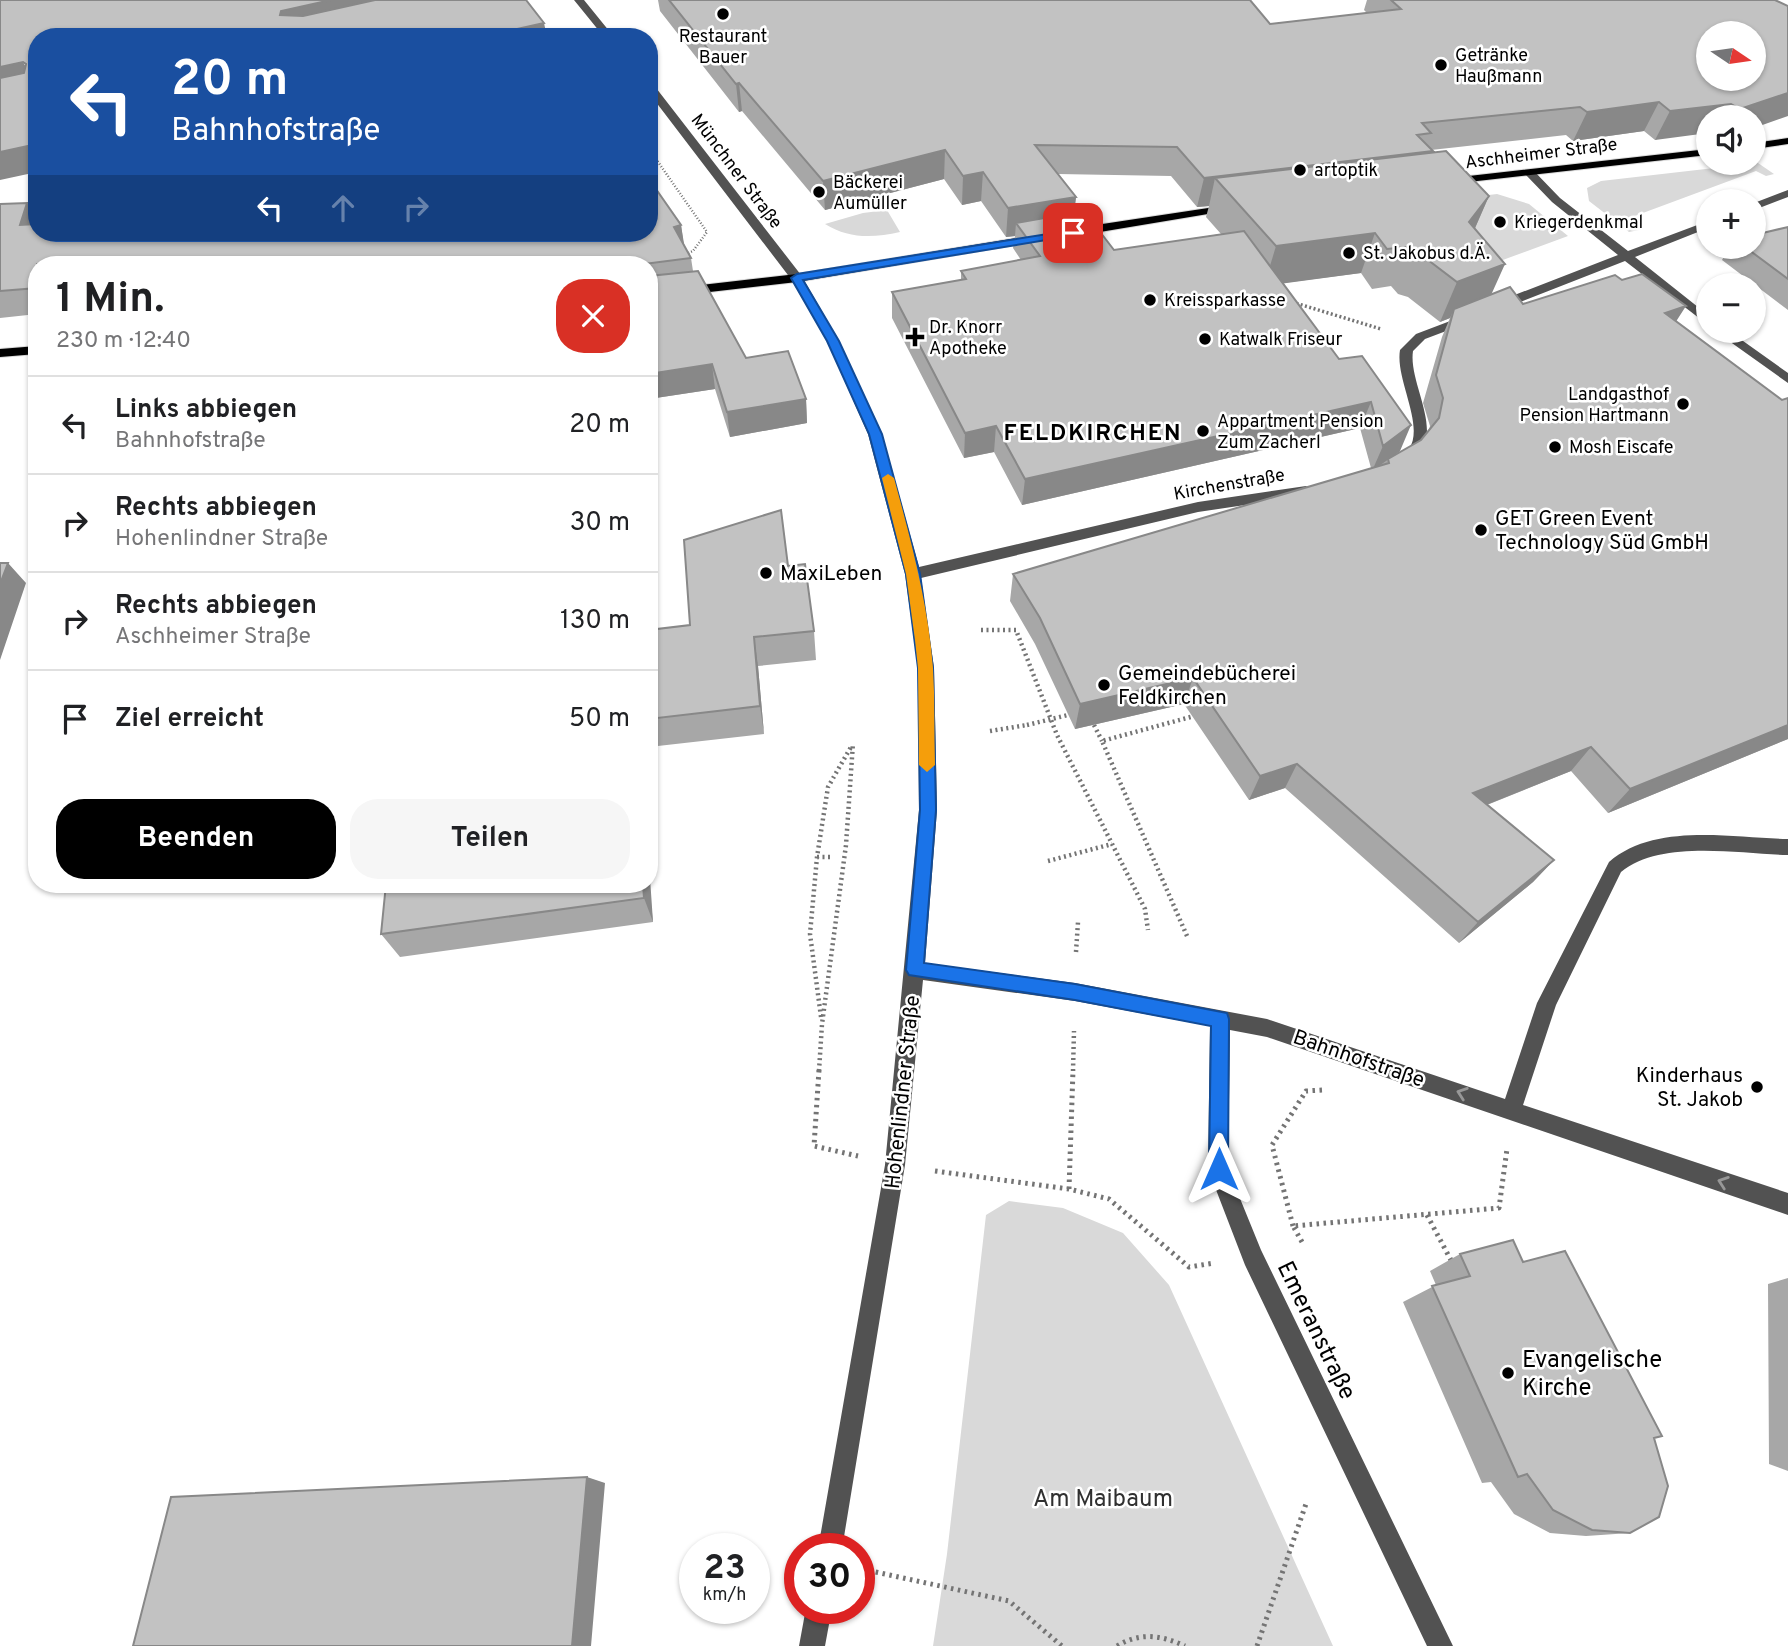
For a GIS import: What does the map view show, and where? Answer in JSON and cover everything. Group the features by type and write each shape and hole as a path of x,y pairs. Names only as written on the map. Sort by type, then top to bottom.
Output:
{"main road":[{"path":"1766,144 1788,141"},
{"name":"Aschheimer Straße","path":"1434,183 1696,153"},
{"path":"658,294 797,278 1243,206"},
{"path":"0,353 28,351"}],"street":[{"path":"579,0 602,28"},
{"name":"Münchner Straße","path":"658,98 797,278"},
{"path":"1529,172 1556,200 1696,312"},
{"path":"1766,202 1788,194"},
{"path":"1392,471 1416,449 1420,435 1415,403 1404,370 1407,350 1415,340 1696,229"},
{"name":"Hohenlindner Straße","path":"797,278 833,341 875,434 913,574 926,668 928,810 895,1165 833,1533"},
{"path":"1738,343 1788,379"},
{"name":"Kirchenstraße","path":"913,574 1198,507 1316,489"},
{"path":"1511,1110 1547,1003 1615,867 1628,856 1645,850 1670,847 1788,847"},
{"name":"Bahnhofstraße","path":"915,970 1075,992 1268,1028 1788,1204"},
{"name":"Emeranstraße","path":"1220,1019 1219,1169 1253,1257 1440,1646"},
{"path":"812,1646 816,1624"}],"path":[{"path":"658,162 707,232 693,251 682,256"},
{"path":"1288,300 1415,340"},
{"path":"981,630 1016,630 1057,735 1145,909 1149,930"},
{"path":"1102,741 1200,714 1204,706"},
{"path":"990,732 1068,715"},
{"path":"1094,725 1187,936"},
{"path":"822,1024 810,934 817,857 828,787 853,743"},
{"path":"1048,861 1112,844"},
{"path":"817,857 831,857"},
{"path":"1069,1189 1075,992"},
{"path":"1302,1242 1293,1226 1272,1144 1306,1091 1334,1088"},
{"path":"1293,1226 1499,1208 1511,1110"},
{"path":"1427,1215 1454,1265"},
{"path":"1257,1646 1307,1502"},
{"path":"875,1572 1009,1601 1062,1646"},
{"path":"1117,1646 1125,1640 1145,1635 1166,1637 1185,1646"}],"green space":[{"path":"1766,168 1774,174 1766,176"},
{"path":"1696,170 1696,175 1745,175 1708,189 1696,189 1696,193 1624,220 1639,230 1629,232 1589,201 1587,188 1601,181"},
{"path":"1497,194 1529,204 1568,236 1481,268 1406,205"},
{"path":"887,210 900,232 861,236 825,224 863,213"},
{"name":"Am Maibaum","path":"1009,1201 1063,1208 1123,1233 1169,1285 1333,1646 933,1646 947,1554 986,1215"}],"building":[{"path":"0,0 331,0 281,11 280,15 303,16 375,0 526,0 544,23 522,28 28,28 28,146 0,152 0,78 24,73 26,64 23,62 0,67"},
{"path":"669,0 1250,0 1270,24 1401,9 1391,0 1775,0 1788,6 1788,93 1752,105 1696,105 1696,108 1670,111 1659,102 1587,112 1580,107 1422,123 1431,133 1417,135 1433,151 1204,178 1177,147 1035,145 1076,197 1008,208 983,172 963,176 945,150 823,181 739,83 736,84"},
{"path":"1446,151 1489,196 1469,222 1505,264 1457,282 1424,257 1413,255 1406,247 1387,249 1375,233 1276,246 1215,178"},
{"path":"658,192 681,225 674,227 691,258 658,262 658,256 28,256 28,289 0,291 0,204 27,203 20,225 28,225 28,242 658,242"},
{"path":"1084,211 1114,250 1244,231 1339,359 1362,356 1411,425 1383,446 1371,402 1025,479 996,426 965,433 892,292 966,279 961,271 1040,256 1016,223"},
{"path":"1788,227 1788,279 1761,259 1766,259 1766,232"},
{"path":"698,271 746,358 788,351 806,399 727,412 712,364 658,373 658,275"},
{"path":"1642,274 1686,306 1665,313 1696,336 1696,343 1705,343 1782,400 1788,398 1788,725 1630,789 1591,747 1473,793 1554,860 1478,922 1297,764 1260,776 1193,678 1080,704 1040,618 1013,574 1389,463 1388,459 1421,440 1439,418 1443,398 1436,375 1454,309 1510,287 1523,304 1615,275 1622,280"},
{"path":"781,510 788,566 805,564 814,631 754,637 760,706 658,718 658,629 690,625 684,540"},
{"path":"0,563 8,563 0,584"},
{"path":"385,893 644,893 644,898 381,934"},
{"name":"Evangelische Kirche","path":"1513,1240 1523,1262 1565,1251 1662,1436 1654,1438 1668,1486 1659,1517 1630,1533 1592,1530 1553,1510 1527,1474 1518,1477 1432,1286 1470,1276 1460,1254"},
{"path":"587,1477 572,1646 133,1646 171,1497"}],"slow traffic":[{"path":"888,478 913,574 926,668 927,765"}],"place":[{"name":"Restaurant Bauer","path":"723,14"},
{"name":"Getränke Haußmann","path":"1441,65"},
{"name":"artoptik","path":"1300,170"},
{"name":"Bäckerei Aumüller","path":"819,192"},
{"name":"Kriegerdenkmal","path":"1500,222"},
{"name":"St. Jakobus d.Ä.","path":"1349,253"},
{"name":"Kreissparkasse","path":"1150,300"},
{"name":"Dr. Knorr Apotheke","path":"915,337"},
{"name":"Katwalk Friseur","path":"1205,339"},
{"name":"Landgasthof Pension Hartmann","path":"1683,404"},
{"name":"Appartment Pension Zum Zacherl","path":"1203,431"},
{"name":"Mosh Eiscafe","path":"1555,447"},
{"name":"GET Green Event Technology Süd GmbH","path":"1481,530"},
{"name":"MaxiLeben","path":"766,573"},
{"name":"Gemeindebücherei Feldkirchen","path":"1104,685"},
{"name":"Kinderhaus St. Jakob","path":"1757,1087"},
{"name":"Evangelische Kirche","path":"1508,1373"}],"district":[{"name":"FELDKIRCHEN","path":"1093,432"}],"route":[{"path":"1073,233 797,278 833,341 875,434 897,507 913,574 926,668 928,810 915,970 1075,992 1220,1019 1219,1169"}]}
